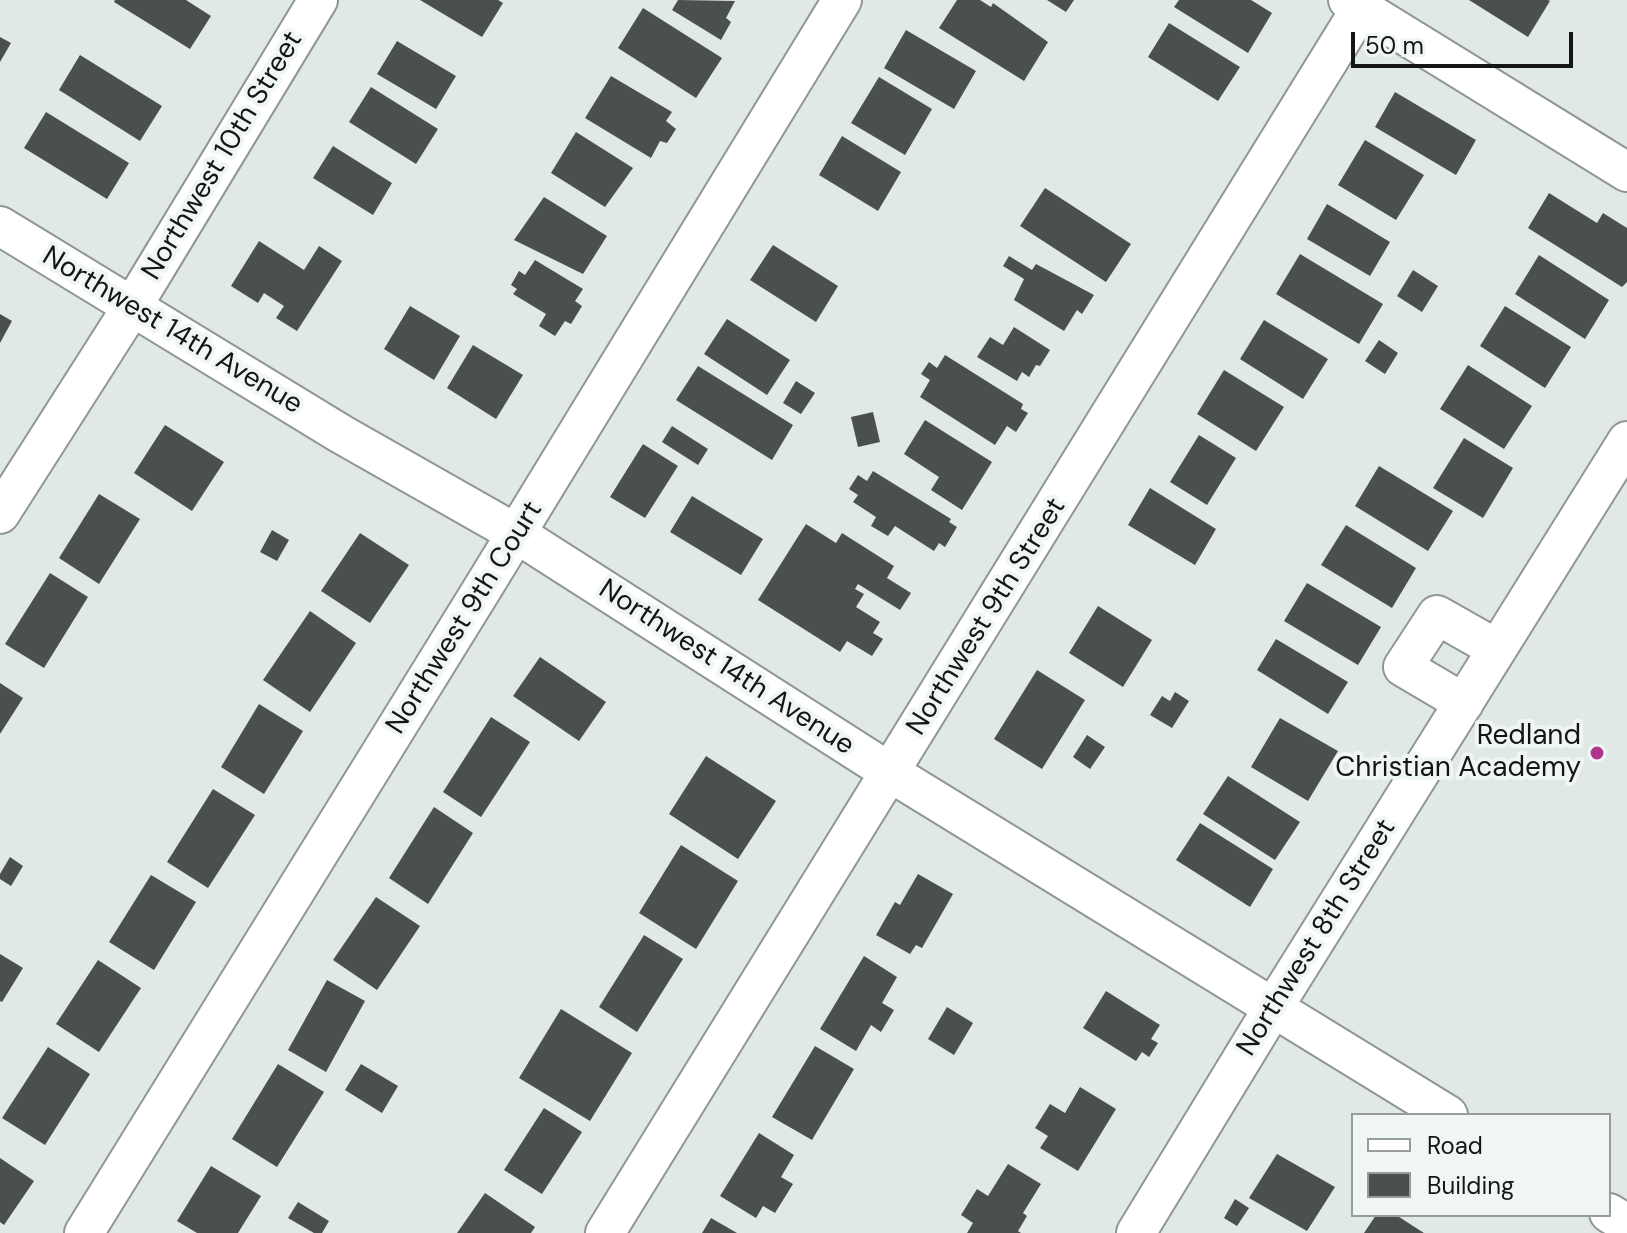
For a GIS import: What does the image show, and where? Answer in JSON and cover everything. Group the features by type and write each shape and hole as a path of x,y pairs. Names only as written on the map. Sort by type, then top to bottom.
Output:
{"street":[{"name":"Northwest 10th Street","path":"0,514 132,307 318,0"},
{"name":"Northwest 9th Court","path":"84,1233 517,534 842,0"},
{"path":"1358,3 1627,172"},
{"name":"Northwest 9th Street","path":"605,1233 891,773 1358,3"},
{"name":"Northwest 14th Avenue","path":"0,226 341,434 517,534 891,773 1445,1113"},
{"name":"Northwest 8th Street","path":"1136,1233 1627,441"},
{"path":"1464,703 1403,667 1437,615 1497,649"}],"building":[{"path":"115,0 186,0 211,16 190,49"},
{"path":"420,0 498,0 503,3 482,37"},
{"path":"678,0 735,1 726,18 731,22 721,40 672,10"},
{"path":"957,0 980,0 991,7 993,3 1048,42 1024,81 939,28"},
{"path":"1047,0 1074,0 1066,12"},
{"path":"1179,0 1251,0 1272,13 1248,53 1174,7"},
{"path":"1469,0 1548,0 1550,1 1528,37"},
{"path":"643,8 722,58 696,98 618,48"},
{"path":"1169,23 1240,67 1218,101 1148,57"},
{"path":"906,30 976,71 954,109 884,68"},
{"path":"0,37 11,43 0,62"},
{"path":"397,41 456,76 436,109 377,74"},
{"path":"80,55 162,106 140,141 59,90"},
{"path":"611,76 672,112 666,121 676,129 667,143 660,141 651,158 585,118"},
{"path":"879,77 932,109 905,155 851,123"},
{"path":"371,87 438,129 416,164 349,122"},
{"path":"1395,92 1476,140 1456,175 1375,127"},
{"path":"46,112 129,163 107,199 24,148"},
{"path":"576,132 633,168 605,207 551,173"},
{"path":"842,136 901,172 878,211 819,175"},
{"path":"1365,140 1424,175 1396,220 1338,185"},
{"path":"333,146 392,183 373,215 313,178"},
{"path":"1045,188 1131,244 1106,282 1020,226"},
{"path":"1549,193 1597,223 1603,213 1627,228 1627,282 1622,287 1528,228"},
{"path":"544,197 607,236 583,274 514,240"},
{"path":"1327,204 1390,242 1370,276 1307,239"},
{"path":"259,241 304,270 319,246 342,261 297,331 276,318 284,306 264,293 258,303 231,286"},
{"path":"773,245 838,286 816,322 750,280"},
{"path":"1300,254 1383,304 1359,344 1276,294"},
{"path":"1539,255 1609,300 1585,339 1515,294"},
{"path":"1009,256 1032,270 1036,264 1094,295 1082,314 1077,310 1064,331 1014,300 1024,279 1003,266"},
{"path":"535,260 583,289 575,301 582,306 571,324 565,321 555,336 539,326 546,314 513,294 517,289 511,285 519,271 525,275"},
{"path":"1413,270 1438,286 1422,312 1397,296"},
{"path":"410,306 460,336 434,380 384,349"},
{"path":"1505,306 1571,347 1545,388 1480,346"},
{"path":"0,314 12,321 0,343"},
{"path":"727,319 790,360 767,395 704,354"},
{"path":"1264,320 1328,359 1303,399 1240,359"},
{"path":"1014,327 1050,350 1029,377 1022,372 1017,381 977,357 990,337 1003,345"},
{"path":"1379,340 1398,353 1385,374 1365,361"},
{"path":"473,345 523,375 496,419 447,388"},
{"path":"945,355 1023,404 1021,409 1028,413 1016,432 1007,426 995,445 920,397 930,380 921,374 929,362 937,368"},
{"path":"1468,365 1532,406 1504,449 1440,409"},
{"path":"698,366 793,425 772,460 676,400"},
{"path":"1224,370 1284,407 1256,451 1197,414"},
{"path":"796,381 815,393 801,414 783,403"},
{"path":"873,412 880,442 858,447 851,417"},
{"path":"925,420 992,462 962,510 931,490 939,477 904,454"},
{"path":"165,425 224,462 192,511 134,473"},
{"path":"672,426 708,449 698,465 662,442"},
{"path":"1199,435 1236,458 1207,505 1170,482"},
{"path":"1464,438 1513,468 1483,518 1433,488"},
{"path":"643,444 678,466 645,518 610,497"},
{"path":"1379,466 1453,511 1428,551 1355,506"},
{"path":"873,471 951,519 949,522 957,527 945,547 939,543 934,551 895,526 888,536 871,526 876,517 853,502 858,495 849,489 858,475 867,481"},
{"path":"1150,488 1216,529 1195,565 1128,525"},
{"path":"99,494 140,519 99,584 59,558"},
{"path":"692,496 763,539 741,575 670,532"},
{"path":"806,524 836,543 842,533 894,566 887,578 911,593 900,610 858,584 855,589 864,594 856,607 880,622 873,633 883,639 872,656 847,641 840,652 758,600"},
{"path":"1346,525 1416,568 1392,608 1321,565"},
{"path":"272,530 289,540 277,561 260,552"},
{"path":"360,533 409,565 370,623 321,591"},
{"path":"50,573 88,597 44,668 5,644"},
{"path":"1307,583 1381,627 1358,665 1284,621"},
{"path":"1098,606 1152,640 1123,687 1069,653"},
{"path":"310,611 356,643 310,712 263,680"},
{"path":"1276,639 1348,682 1328,714 1257,670"},
{"path":"540,657 606,702 579,741 513,696"},
{"path":"1037,670 1085,700 1042,769 994,739"},
{"path":"0,683 23,698 0,734"},
{"path":"1175,692 1189,701 1172,728 1150,715 1162,696 1170,701"},
{"path":"259,704 303,731 264,794 221,767"},
{"path":"491,717 530,742 481,817 443,792"},
{"path":"1280,718 1338,751 1308,801 1251,767"},
{"path":"1087,735 1105,747 1090,769 1073,757"},
{"path":"706,756 776,801 738,859 669,814"},
{"path":"1228,776 1300,822 1275,860 1203,814"},
{"path":"213,789 255,815 208,888 167,862"},
{"path":"434,807 473,833 428,904 389,878"},
{"path":"1200,823 1273,869 1250,907 1176,860"},
{"path":"681,845 738,881 696,949 639,913"},
{"path":"10,857 23,866 11,886 0,879"},
{"path":"918,874 953,894 922,948 916,945 910,954 876,935 895,902 900,905"},
{"path":"151,875 196,902 154,970 109,942"},
{"path":"376,897 420,926 377,990 333,960"},
{"path":"644,935 683,959 637,1032 599,1007"},
{"path":"0,954 23,968 2,1002 0,1001"},
{"path":"864,956 897,977 882,1003 894,1010 881,1032 871,1025 856,1051 820,1029"},
{"path":"98,960 141,988 99,1052 56,1024"},
{"path":"327,980 365,1001 326,1072 288,1050"},
{"path":"1106,991 1160,1025 1151,1039 1158,1043 1149,1057 1142,1052 1136,1061 1083,1028"},
{"path":"947,1007 973,1023 954,1055 928,1039"},
{"path":"561,1009 632,1053 590,1121 519,1078"},
{"path":"815,1046 854,1069 812,1140 772,1117"},
{"path":"48,1047 90,1074 45,1145 2,1118"},
{"path":"278,1064 324,1092 277,1167 232,1139"},
{"path":"361,1064 398,1086 382,1113 345,1090"},
{"path":"1080,1087 1116,1109 1078,1171 1040,1148 1048,1136 1035,1128 1050,1104 1065,1113"},
{"path":"544,1108 582,1132 542,1194 504,1170"},
{"path":"759,1133 794,1155 781,1177 793,1184 775,1213 763,1206 756,1218 720,1196"},
{"path":"1277,1154 1335,1187 1307,1231 1249,1198"},
{"path":"0,1158 34,1181 4,1225 0,1222"},
{"path":"1008,1164 1041,1184 1023,1213 1027,1216 1018,1231 1021,1233 967,1233 973,1223 961,1215 977,1189 988,1196"},
{"path":"211,1166 261,1196 238,1233 197,1233 177,1221"},
{"path":"485,1193 535,1227 531,1233 457,1233"},
{"path":"1235,1199 1249,1208 1237,1226 1224,1218"},
{"path":"298,1202 329,1221 322,1233 314,1233 288,1218"},
{"path":"1375,1217 1399,1217 1424,1233 1364,1233"},
{"path":"711,1218 737,1233 702,1233"}],"place":[{"name":"Redland Christian Academy","path":"1597,753"}]}
